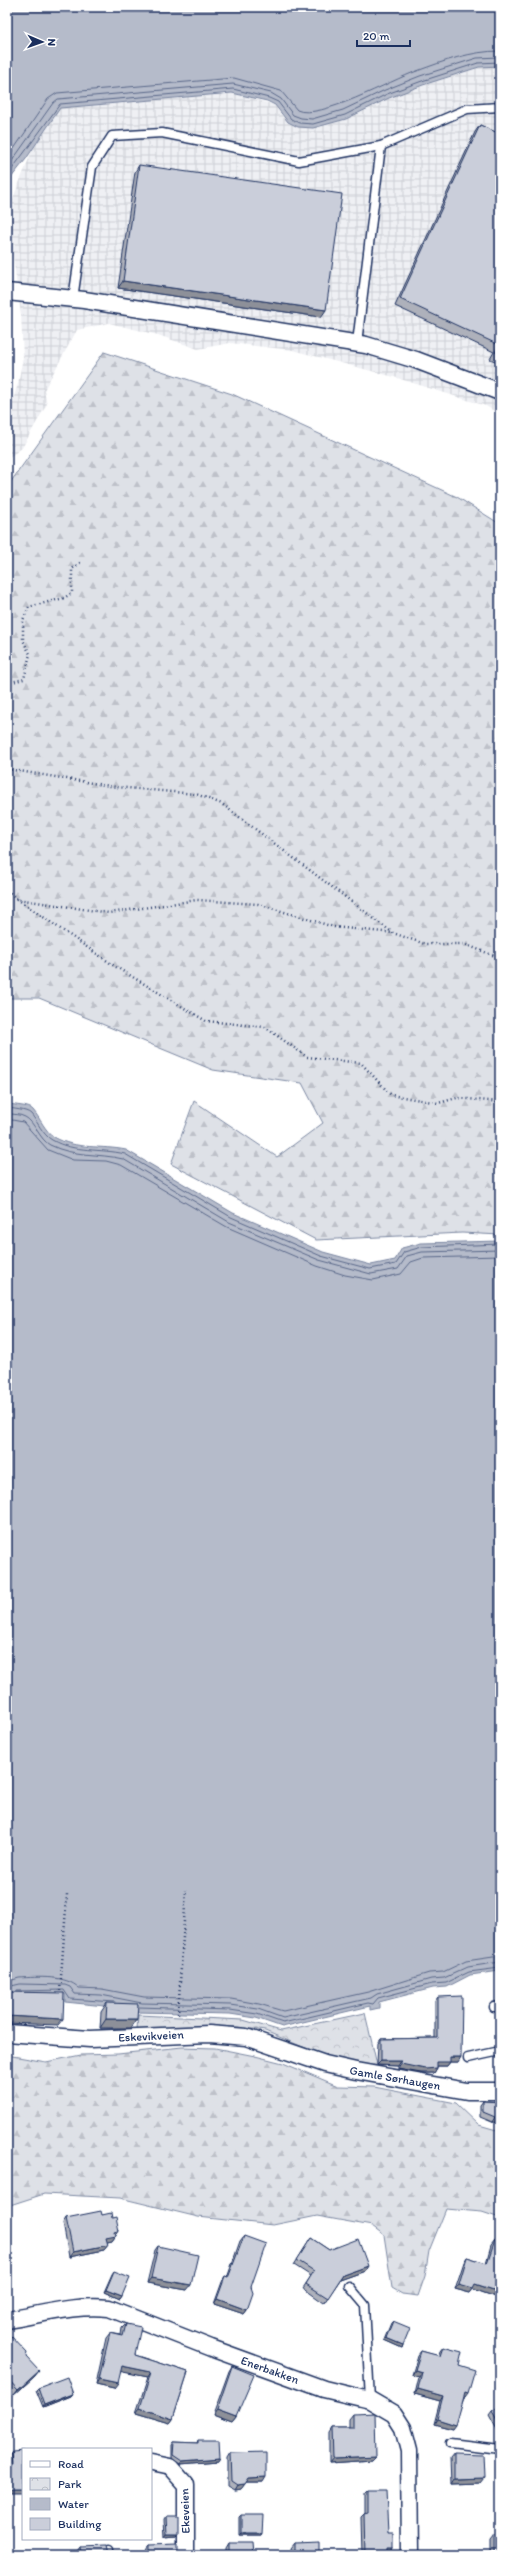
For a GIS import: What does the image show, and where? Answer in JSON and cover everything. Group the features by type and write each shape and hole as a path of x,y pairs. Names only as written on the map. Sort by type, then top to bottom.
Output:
{"street":[{"path":"7,292 73,299 357,343 416,360 500,392"},
{"name":"Eskevikveien","path":"7,2033 90,2039 208,2034 246,2038 292,2053"},
{"name":"Gamle Sørhaugen","path":"292,2053 356,2071 467,2091 500,2091"},
{"name":"Enerbakken","path":"7,2320 75,2308 93,2306 109,2308 211,2348 324,2389 370,2400 394,2414 403,2428 408,2445 411,2530 410,2555"},
{"name":"Ekeveien","path":"152,2463 170,2467 186,2485 186,2555"}],"lane":[{"path":"73,299 92,167 112,136 162,133 299,161 381,146 467,109 500,107"},
{"path":"357,343 381,146"},
{"path":"468,2058 500,2051"},
{"path":"348,2286 365,2305 370,2400"},
{"path":"450,2443 500,2449"}],"path":[{"path":"7,683 24,679 30,654 23,640 23,620 29,607 64,598 72,593 72,569 80,562"},
{"path":"7,769 116,788 196,794 222,804 393,933"},
{"path":"7,890 17,899 116,967 206,1021 265,1026 307,1057 361,1064 391,1095 438,1103 457,1098 500,1102"},
{"path":"17,899 109,913 197,900 258,904 334,927 393,933 425,944 464,944 500,958 498,924 500,922"},
{"path":"178,2014 186,1890"},
{"path":"60,1991 67,1894"}],"shaded area":[{"path":"500,66 500,415 486,406 394,377 292,350 230,343 198,349 158,335 109,323 77,330 44,390 47,404 22,448 7,459 7,418 18,384 23,357 21,314 7,213 32,151 60,108 232,93 275,105 283,117 298,127 479,67"}],"green space":[{"path":"104,352 232,394 457,497 500,524 500,1235 462,1233 316,1240 171,1164 194,1101 277,1157 323,1123 302,1083 213,1070 39,998 7,998 7,487"},
{"path":"365,2013 378,2069 322,2055 265,2031 238,2027 203,2026 137,2029 138,2015 243,2020 281,2031"},
{"path":"182,2047 215,2048 283,2063 338,2086 374,2087 456,2103 479,2125 500,2131 500,2218 482,2212 446,2209 429,2251 425,2276 418,2296 402,2294 392,2288 384,2235 372,2226 317,2216 273,2225 198,2217 120,2198 44,2194 7,2206 7,2055 46,2062 81,2055 118,2054"}],"water":[{"path":"7,7 500,7 500,66 479,67 423,85 389,98 346,119 313,128 298,127 288,122 275,105 267,101 232,93 60,108 26,159 7,183"},
{"path":"7,1103 31,1108 36,1113 45,1128 54,1137 62,1141 80,1146 126,1150 233,1213 323,1252 371,1265 395,1260 402,1248 421,1243 500,1241 500,1971 470,1975 447,1987 433,1988 379,2002 379,2008 370,2010 370,2006 282,2027 256,2018 230,2014 136,2012 135,2009 65,2002 65,1994 20,1993 7,1996"}],"building":[{"path":"480,125 500,134 500,354 495,352 499,345 400,299"},
{"path":"139,165 342,194 326,310 123,281"},
{"path":"7,1992 64,1993 63,2019 7,2016"},
{"path":"462,1996 461,2057 450,2057 450,2062 437,2062 437,2068 425,2069 401,2064 401,2061 381,2061 381,2039 438,2038 438,1997"},
{"path":"107,2003 138,2004 137,2019 106,2019"},
{"path":"483,2101 500,2102 500,2118 483,2112"},
{"path":"101,2211 102,2215 111,2213 112,2218 116,2217 119,2231 115,2232 116,2236 106,2238 108,2245 73,2252 66,2218"},
{"path":"244,2236 266,2244 251,2287 253,2293 247,2310 217,2299 225,2277 228,2278"},
{"path":"311,2238 329,2250 358,2239 368,2266 343,2275 328,2298 306,2284 314,2271 297,2260"},
{"path":"500,2238 500,2292 475,2284 473,2288 459,2284 467,2257 487,2263 495,2240 499,2241"},
{"path":"158,2246 198,2255 191,2285 151,2278"},
{"path":"114,2271 130,2277 122,2296 106,2290"},
{"path":"393,2321 410,2328 403,2345 386,2338"},
{"path":"126,2324 141,2327 135,2355 188,2372 173,2419 140,2408 151,2372 122,2366 118,2383 99,2379 110,2333 123,2336"},
{"path":"11,2336 27,2353 26,2357 39,2371 18,2390 7,2378 7,2340"},
{"path":"443,2347 462,2352 459,2365 475,2370 468,2394 465,2393 456,2425 437,2419 443,2396 418,2389 422,2372 415,2370 421,2351 440,2356"},
{"path":"232,2366 254,2375 236,2417 217,2410"},
{"path":"67,2377 73,2394 44,2405 38,2388"},
{"path":"500,2406 500,2425 492,2411"},
{"path":"375,2413 376,2456 333,2458 332,2428 353,2428 353,2414"},
{"path":"198,2440 219,2440 220,2458 182,2461 173,2455 174,2442 198,2443"},
{"path":"22,2451 22,2489 7,2489 7,2465 13,2465 12,2452"},
{"path":"266,2452 266,2477 249,2478 245,2484 237,2485 231,2481 230,2453"},
{"path":"454,2453 483,2454 484,2478 454,2479"},
{"path":"368,2492 386,2492 388,2533 393,2533 393,2548 388,2548 388,2555 365,2555 364,2514 368,2513"},
{"path":"241,2515 263,2515 262,2533 241,2533"},
{"path":"166,2516 178,2516 178,2534 167,2534"},
{"path":"493,2536 500,2536 500,2555 493,2555"},
{"path":"321,2542 321,2555 294,2555 294,2543"},
{"path":"229,2543 253,2543 254,2555 229,2555"},
{"path":"178,2544 178,2555 149,2555 149,2545"},
{"path":"107,2546 109,2555 83,2555 82,2547"}]}
